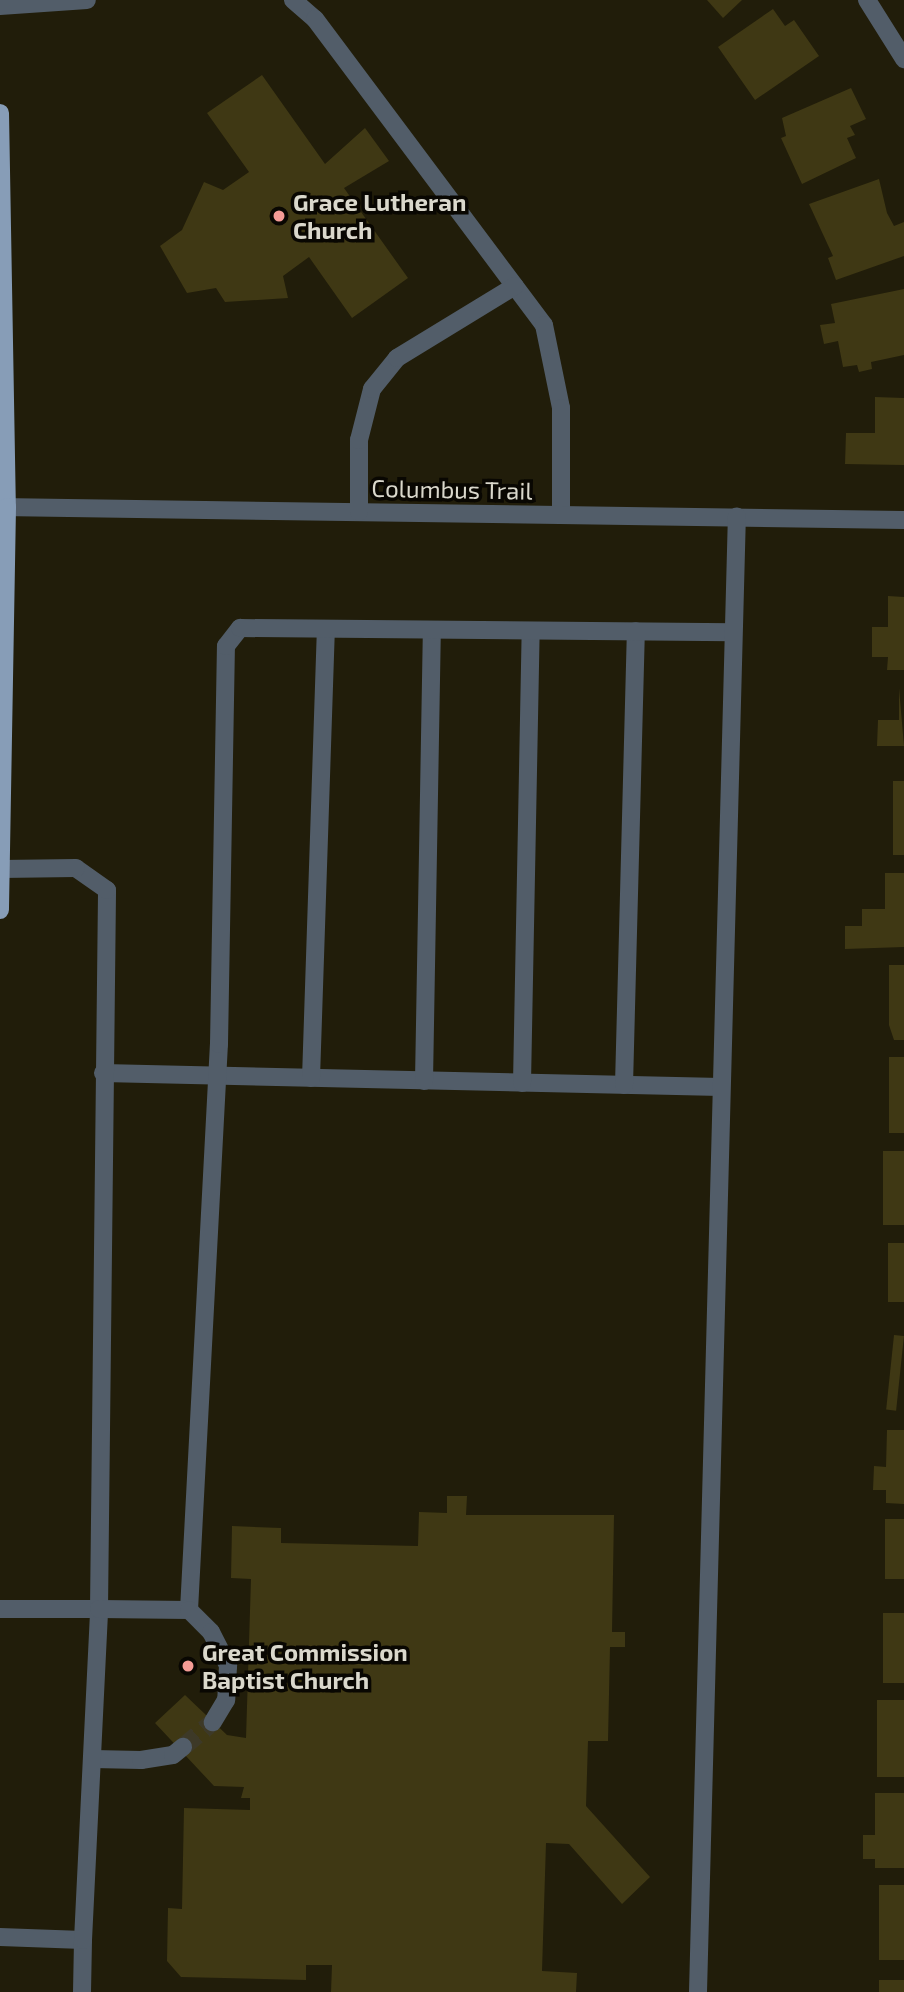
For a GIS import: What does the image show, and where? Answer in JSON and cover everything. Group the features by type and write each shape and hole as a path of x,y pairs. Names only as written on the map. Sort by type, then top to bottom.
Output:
{"main road":[{"path":"0,113 4,507 0,910"}],"street":[{"path":"0,6 87,0"},
{"path":"293,0 315,19 544,325 561,408 561,515"},
{"path":"867,0 904,59"},
{"path":"359,512 359,440 372,389 397,358 515,286"},
{"name":"Columbus Trail","path":"4,507 904,520"},
{"path":"698,1992 737,517"},
{"path":"189,1610 213,1076 219,1044 226,646 240,628 733,632"},
{"path":"311,1079 326,629"},
{"path":"424,1081 432,630"},
{"path":"522,1083 531,631"},
{"path":"624,1085 636,631"},
{"path":"1,869 76,869 107,890 99,1609 82,1992"},
{"path":"103,1073 722,1087"},
{"path":"0,1609 189,1610 211,1632 228,1666 226,1700 213,1722"},
{"path":"93,1759 141,1760 173,1755 183,1747"},
{"path":"0,1937 83,1940"}],"building":[{"path":"707,0 742,0 723,18"},
{"path":"773,9 785,26 794,20 819,56 755,100 718,47"},
{"path":"262,75 325,164 365,128 389,161 344,188 408,278 352,318 309,257 283,276 288,298 225,302 216,288 187,293 160,246 182,230 204,182 223,190 249,172 207,113"},
{"path":"851,88 866,119 850,126 855,135 847,138 856,158 802,184 781,138 786,136 782,118"},
{"path":"879,179 887,213 894,226 904,222 904,256 836,280 828,258 833,256 809,204"},
{"path":"904,289 904,355 871,362 872,369 859,372 857,365 843,367 838,341 824,344 820,325 835,323 831,304"},
{"path":"875,397 904,398 904,465 845,464 846,433 875,433"},
{"path":"888,596 904,597 904,670 887,670 888,657 872,657 872,627 888,627"},
{"path":"899,688 904,746 877,746 878,720 899,720"},
{"path":"893,781 904,781 904,855 893,855"},
{"path":"885,873 904,873 904,947 845,949 845,926 862,926 862,909 885,909"},
{"path":"889,965 904,965 904,1040 894,1040 889,1025"},
{"path":"889,1057 904,1057 904,1133 889,1133"},
{"path":"883,1151 904,1151 904,1225 883,1225"},
{"path":"888,1243 904,1243 904,1302 888,1302"},
{"path":"894,1335 904,1336 896,1411 886,1410"},
{"path":"887,1430 904,1430 904,1504 886,1503 886,1490 873,1490 874,1466 886,1467"},
{"path":"447,1496 467,1496 466,1515 614,1515 612,1632 625,1632 625,1647 610,1647 608,1741 588,1741 586,1806 650,1877 622,1904 569,1844 546,1843 542,1971 577,1973 576,1992 331,1992 332,1965 306,1965 306,1980 181,1977 167,1961 168,1908 182,1909 184,1808 250,1810 250,1798 241,1798 244,1787 214,1786 155,1723 185,1695 227,1735 246,1738 251,1579 231,1578 232,1526 281,1528 281,1543 418,1546 419,1512 447,1513"},
{"path":"885,1519 904,1519 904,1579 885,1579"},
{"path":"883,1613 904,1613 904,1683 883,1683"},
{"path":"877,1700 904,1700 904,1777 877,1777"},
{"path":"875,1793 904,1793 904,1868 875,1868 875,1859 863,1859 863,1835 875,1835"},
{"path":"879,1885 904,1885 904,1960 879,1960"},
{"path":"879,1980 904,1980 904,1992 879,1992"}],"tunnel":[{"path":"183,1747 213,1722"}],"place":[{"name":"Grace Lutheran Church","path":"279,216"},
{"name":"Great Commission Baptist Church","path":"188,1666"}]}
